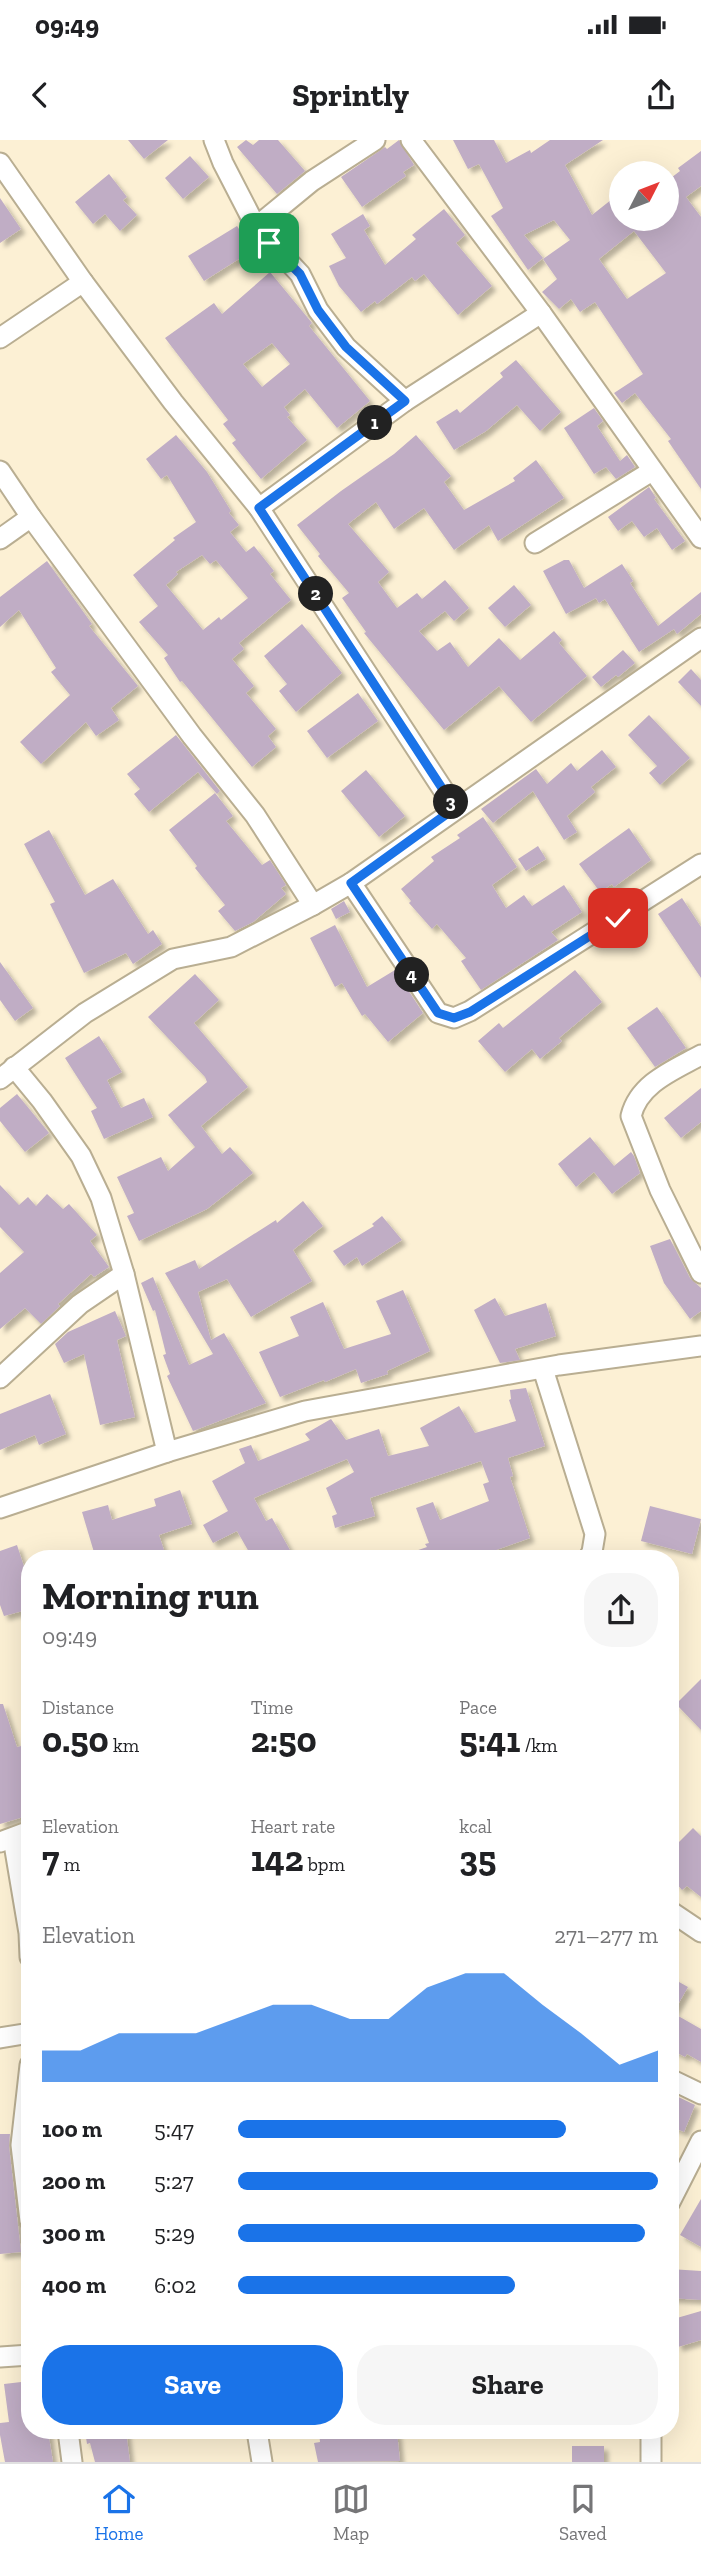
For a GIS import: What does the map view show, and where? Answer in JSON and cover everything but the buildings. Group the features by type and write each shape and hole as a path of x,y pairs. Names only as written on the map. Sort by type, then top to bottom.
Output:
{"street":[{"path":"214,140 256,227 300,274 318,310 346,347 405,401"},
{"path":"256,227 312,181 375,140"},
{"path":"411,140 541,313 701,538"},
{"path":"0,163 83,282 173,402 259,508 455,808"},
{"path":"0,338 83,282"},
{"path":"259,508 405,401 541,313"},
{"path":"0,471 30,517 192,736 255,815 313,905"},
{"path":"535,543 652,471"},
{"path":"0,539 30,517"},
{"path":"167,1452 124,1274 100,1198 81,1156 42,1101 7,1073 85,1013 173,959 231,947 351,883 701,638"},
{"path":"351,883 438,1013 454,1018 470,1012 698,875"},
{"path":"701,1055 650,1084 639,1096 631,1116 660,1190 701,1273"},
{"path":"0,1378 80,1304 124,1274"},
{"path":"0,1508 167,1452 305,1411 543,1369 701,1346"},
{"path":"543,1369 595,1534 592,1550"},
{"path":"14,1837 21,1882"},
{"path":"679,1917 701,1932"},
{"path":"0,2038 21,2034"},
{"path":"679,2083 701,2094"},
{"path":"679,2184 701,2141"},
{"path":"0,2357 21,2356"},
{"path":"69,2439 72,2462"},
{"path":"258,2439 261,2462"},
{"path":"651,2439 651,2462"}],"route":[{"path":"269,243 300,274 318,310 346,347 405,401 259,508 455,808 351,883 438,1013 454,1018 470,1012 618,918"}]}
